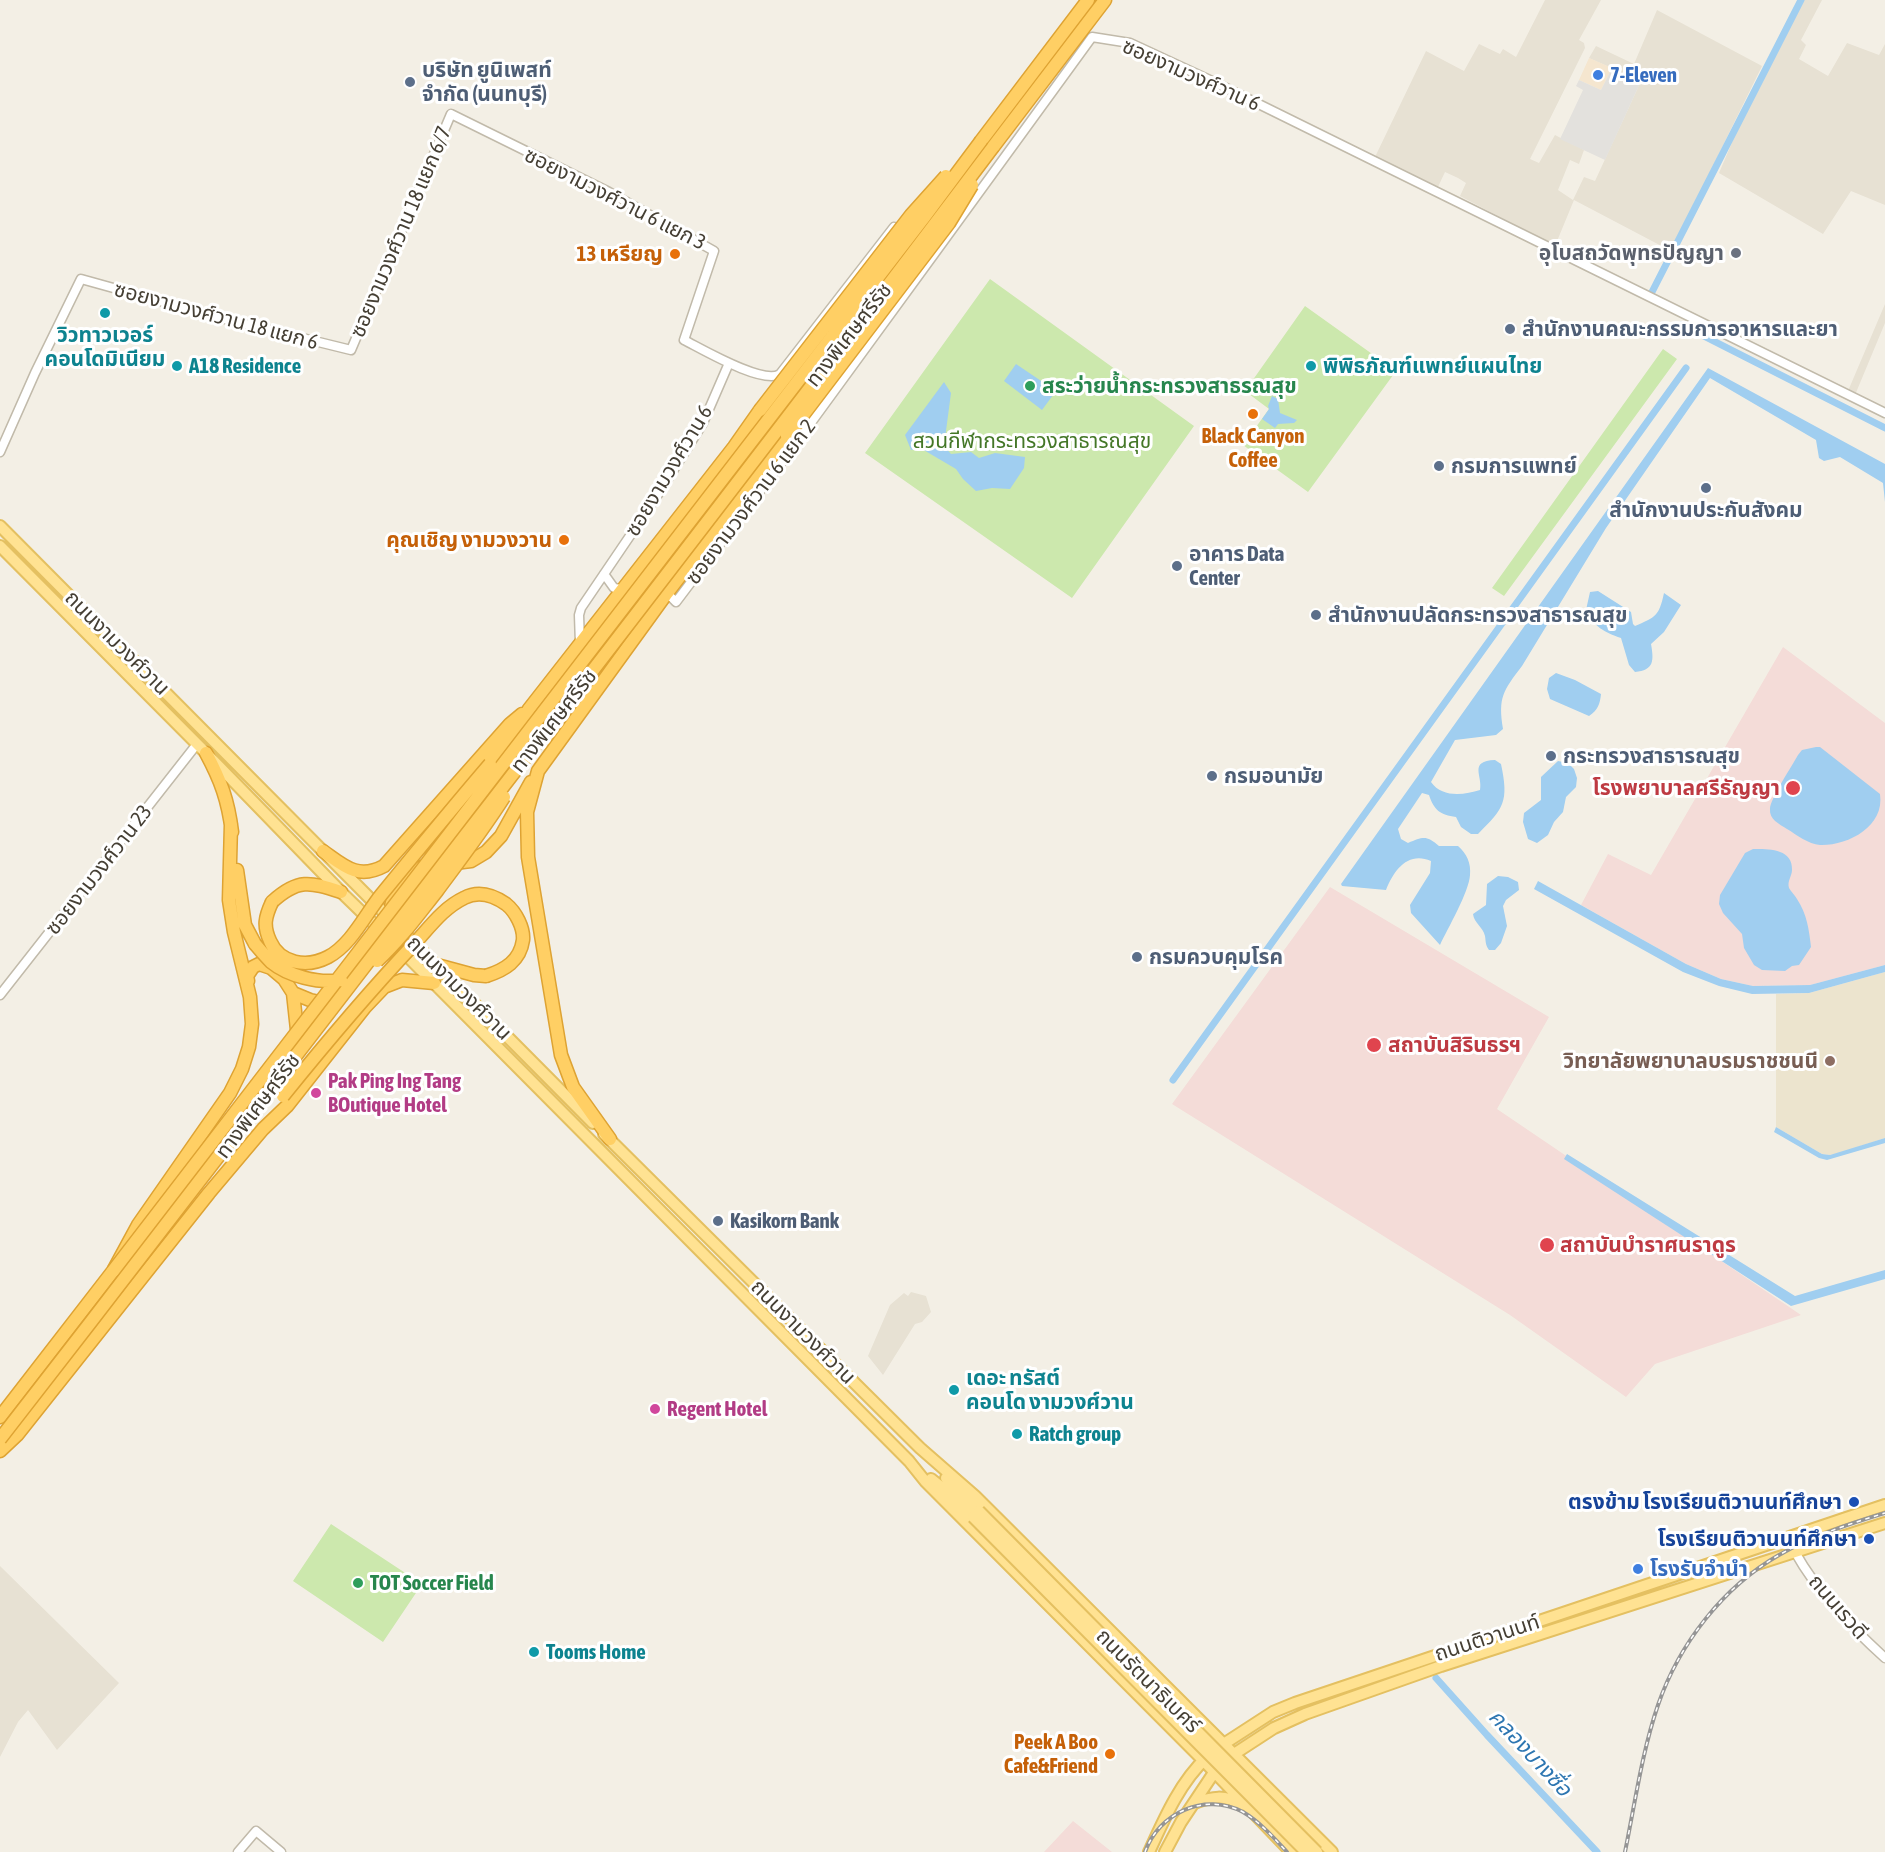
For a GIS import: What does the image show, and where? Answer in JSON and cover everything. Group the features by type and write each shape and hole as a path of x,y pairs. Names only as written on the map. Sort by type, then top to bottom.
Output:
{"highway":[{"name":"ทางพิเศษศรีรัช","path":"0,1418 925,216 1088,0"},
{"name":"ทางพิเศษศรีรัช","path":"0,1439 76,1344 337,1001 527,757 1105,0"},
{"path":"341,892 311,883 286,889 272,902 264,918 272,947 285,958 297,963 312,964 330,956 345,944 380,897 517,730 529,709 911,215 981,141"},
{"path":"389,918 393,898 412,872 422,867 471,861 486,852 501,837 515,807 538,771 671,597 735,504 949,223 993,147"},
{"path":"706,483 714,479 728,482 734,489 735,504"},
{"path":"323,851 356,871 365,873 384,866 510,724 529,709"},
{"path":"201,748 223,787 231,824 245,925 255,944 273,963 296,975 320,981 349,978 373,964 388,951 472,844 527,757"},
{"path":"538,771 527,812 528,857 561,1055 573,1087 609,1139"},
{"path":"231,824 230,900 234,932 250,997"},
{"path":"0,1451 17,1435 209,1193 248,1148 283,1096 370,990 432,924 449,907 465,897 482,893 496,897 510,907 520,922 523,940 516,959 503,970 486,976 437,965"},
{"path":"113,1271 138,1225 230,1093 242,1069 249,1047 252,1024 247,976 253,967 259,964 271,968 284,979 293,993 298,1045"},
{"path":"238,1130 242,1134 254,1135 287,1106 365,1007 384,987 402,980 434,983"},
{"path":"293,993 330,1005"},
{"path":"225,1140 237,1134 247,1142 248,1148"}],"main road":[{"name":"ถนนงามวงศ์วาน","path":"0,526 609,1139 920,1448 976,1514"},
{"name":"ถนนงามวงศ์วาน","path":"0,546 341,892 909,1461 925,1481 1215,1751"},
{"name":"ถนนงามวงศ์วาน","path":"920,1448 970,1491 1175,1695 1215,1751"},
{"name":"ถนนงามวงศ์วาน","path":"909,1461 976,1514"},
{"name":"ถนนติวานนท์","path":"1149,1852 1171,1807 1191,1774 1215,1751 1273,1712 1885,1505"},
{"name":"ถนนรัตนาธิเบศร์","path":"976,1514 1306,1852"},
{"name":"ถนนรัตนาธิเบศร์","path":"976,1514 1317,1852"},
{"name":"ถนนติวานนท์","path":"1165,1852 1219,1767 1234,1753 1274,1728 1305,1713 1885,1523"},
{"path":"1801,1551 1808,1531"},
{"path":"1175,1695 1179,1715 1215,1751 1219,1767 1271,1831 1293,1852 1297,1839 1306,1834 1320,1839"},
{"name":"ถนนรัตนาธิเบศร์","path":"1215,1751 1234,1753 1332,1852"},
{"path":"1219,1767 1228,1768 1265,1806 1270,1819 1271,1831"},
{"path":"1194,1803 1208,1798 1224,1797 1233,1800 1261,1820"}],"street":[{"name":"ซอยงามวงศ์วาน 6","path":"932,257 1092,37 1123,41 1214,82 1885,413"},
{"name":"ซอยงามวงศ์วาน 18 แยก 6/7","path":"351,350 451,114"},
{"name":"ซอยงามวงศ์วาน 6 แยก 3","path":"451,114 609,192 714,251 684,340 729,363"},
{"path":"729,363 763,376 775,377 780,374 894,227 932,257"},
{"name":"ซอยงามวงศ์วาน 6 แยก 2","path":"671,597 794,446 932,257"},
{"name":"ซอยงามวงศ์วาน 18 แยก 6","path":"0,452 35,373 81,279 225,319 351,350"},
{"name":"ซอยงามวงศ์วาน 6","path":"580,645 579,615 581,608 703,423 729,363"},
{"path":"604,574 614,588 622,589"},
{"name":"ซอยงามวงศ์วาน 23","path":"0,995 201,748"},
{"name":"ถนนเรวดี","path":"1801,1551 1809,1576 1860,1635 1885,1658"},
{"path":"238,1852 256,1831 281,1852"}],"shaded area":[{"path":"1545,0 1601,0 1579,40 1584,43 1585,48 1530,159 1539,163 1555,135 1584,150 1579,164 1570,160 1558,190 1573,200 1584,177 1595,181 1641,81 1589,58 1596,46 1634,64 1657,10 1762,66 1671,251 1574,200 1555,246 1460,196 1466,183 1458,178 1445,172 1437,189 1375,157 1426,51 1464,71 1479,44 1500,54 1503,49 1516,57"},
{"path":"1802,0 1822,0 1801,40 1806,45 1799,59 1828,76 1847,43 1879,55 1885,44 1885,205 1851,191 1823,234 1719,173 1742,119"},
{"path":"1589,58 1612,68 1601,90 1579,80"},
{"path":"1612,68 1641,81 1605,160 1560,139 1583,90 1576,86 1579,80 1601,90"},
{"path":"1885,304 1885,323 1855,395 1848,391"},
{"name":"โรงพยาบาลศรีธัญญา","path":"1783,647 1885,723 1885,965 1810,985 1753,986 1721,979 1686,964 1581,905 1608,854 1651,875"},
{"path":"1330,887 1549,1017 1497,1109 1801,1315 1655,1364 1626,1397 1510,1315 1172,1104"},
{"name":"วิทยาลัยพยาบาลบรมราชชนนี","path":"1885,972 1885,1138 1839,1153 1822,1154 1776,1127 1776,994 1809,993"},
{"path":"911,1292 926,1296 931,1312 922,1322 915,1324 883,1375 868,1356 890,1305 904,1293 908,1296"},
{"path":"0,1566 119,1683 57,1750 28,1710 18,1722 0,1757"},
{"path":"1073,1821 1112,1852 1044,1852"}],"green space":[{"name":"สวนกีฬากระทรวงสาธารณสุข","path":"990,279 1194,426 1072,598 865,453"},
{"path":"1305,306 1396,371 1308,492 1243,445 1269,409 1245,391"},
{"path":"1663,349 1677,359 1504,596 1492,588"},
{"name":"TOT Soccer Field","path":"331,1524 422,1584 383,1642 293,1581"}],"water":[{"name":"สระว่ายน้ำกระทรวงสาธรณสุข","path":"1016,364 1056,391 1042,410 1004,381"},
{"path":"1708,368 1885,464 1885,502 1883,483 1840,457 1824,461 1819,458 1816,440 1710,378 1606,528 1522,666 1506,688 1501,709 1503,729 1496,735 1455,740 1431,782 1447,793 1460,794 1480,790 1479,766 1487,761 1495,760 1501,764 1504,787 1504,796 1499,810 1478,834 1471,834 1461,827 1456,817 1438,811 1429,795 1422,793 1398,829 1401,839 1408,843 1424,838 1439,846 1458,846 1468,859 1469,882 1440,945 1411,913 1410,905 1430,873 1431,861 1415,858 1403,864 1393,876 1386,890 1342,886 1341,884"},
{"path":"944,382 951,393 944,446 951,454 971,452 979,458 995,453 1025,457 1024,468 1010,489 992,488 976,491 956,469 922,449 911,450 905,435"},
{"path":"1272,396 1278,399 1280,413 1297,420 1294,423 1278,424 1275,428 1262,419 1269,409"},
{"path":"1598,591 1631,612 1635,626 1656,615 1664,593 1681,605 1664,632 1651,644 1652,660 1646,669 1635,672 1629,665 1621,638 1600,628 1592,621 1586,610 1590,592"},
{"path":"1556,673 1601,694 1595,711 1589,716 1550,699 1547,689 1549,678"},
{"path":"1820,747 1880,794 1877,816 1870,825 1852,838 1841,842 1820,845 1807,841 1778,823 1770,813 1771,804 1798,755 1802,750"},
{"path":"1558,761 1568,763 1574,769 1577,778 1576,787 1566,797 1563,812 1554,822 1548,835 1537,843 1528,839 1523,822 1524,813 1541,800 1541,777"},
{"path":"1753,849 1778,851 1788,857 1792,870 1789,888 1803,910 1807,922 1811,947 1799,965 1792,966 1785,971 1762,970 1754,965 1744,948 1742,934 1723,913 1719,904 1720,895 1745,853"},
{"path":"1498,876 1508,877 1518,882 1519,890 1506,900 1503,906 1507,926 1501,943 1495,950 1489,950 1484,933 1473,914 1486,905 1487,884"},
{"path":"1538,881 1686,964 1721,979 1753,986 1810,985 1885,965 1885,972 1809,993 1752,994 1719,986 1683,972 1534,889"},
{"path":"1776,1127 1822,1154 1830,1155 1885,1138 1885,1143 1827,1160 1819,1158 1774,1132"},
{"path":"1567,1154 1795,1296 1885,1270 1885,1279 1791,1306 1564,1159"}],"waterway":[{"path":"1652,292 1801,0"},
{"path":"1682,325 1885,428"},
{"path":"1173,1080 1686,368"},
{"name":"คลองบางซื่อ","path":"1436,1678 1597,1852"}],"railway":[{"path":"1625,1852 1643,1759 1658,1705 1678,1660 1705,1619 1739,1583 1779,1555 1818,1536 1885,1513"},
{"path":"1145,1852 1161,1826 1172,1817 1185,1810 1213,1804 1228,1806 1243,1812 1266,1830 1287,1852"}],"place":[{"name":"7-Eleven","path":"1598,75"},
{"name":"บริษัท ยูนิเพสท์ จำกัด (นนทบุรี)","path":"410,82"},
{"name":"อุโบสถวัดพุทธปัญญา","path":"1736,253"},
{"name":"13 เหรียญ","path":"675,254"},
{"name":"วิวทาวเวอร์ คอนโดมิเนียม","path":"105,313"},
{"name":"สำนักงานคณะกรรมการอาหารและยา","path":"1510,329"},
{"name":"A18 Residence","path":"177,366"},
{"name":"พิพิธภัณฑ์แพทย์แผนไทย","path":"1311,366"},
{"name":"สระว่ายน้ำกระทรวงสาธรณสุข","path":"1030,386"},
{"name":"Black Canyon Coffee","path":"1253,414"},
{"name":"กรมการแพทย์","path":"1439,466"},
{"name":"สำนักงานประกันสังคม","path":"1706,488"},
{"name":"คุณเชิญ งามวงวาน","path":"564,540"},
{"name":"อาคาร Data Center","path":"1177,566"},
{"name":"สำนักงานปลัดกระทรวงสาธารณสุข","path":"1316,615"},
{"name":"กระทรวงสาธารณสุข","path":"1551,756"},
{"name":"กรมอนามัย","path":"1212,776"},
{"name":"โรงพยาบาลศรีธัญญา","path":"1793,788"},
{"name":"กรมควบคุมโรค","path":"1137,957"},
{"name":"สถาบันสิรินธรฯ","path":"1374,1045"},
{"name":"วิทยาลัยพยาบาลบรมราชชนนี","path":"1830,1061"},
{"name":"Pak Ping Ing Tang BOutique Hotel","path":"316,1093"},
{"name":"Kasikorn Bank","path":"718,1221"},
{"name":"สถาบันบำราศนราดูร","path":"1547,1245"},
{"name":"เดอะ ทรัสต์ คอนโด งามวงศ์วาน","path":"954,1390"},
{"name":"Regent Hotel","path":"655,1409"},
{"name":"Ratch group","path":"1017,1434"},
{"name":"ตรงข้าม โรงเรียนติวานนท์ศึกษา","path":"1854,1502"},
{"name":"โรงเรียนติวานนท์ศึกษา","path":"1869,1539"},
{"name":"โรงรับจำนำ","path":"1638,1569"},
{"name":"TOT Soccer Field","path":"358,1583"},
{"name":"Tooms Home","path":"534,1652"},
{"name":"Peek A Boo Cafe&Friend","path":"1110,1754"}]}
